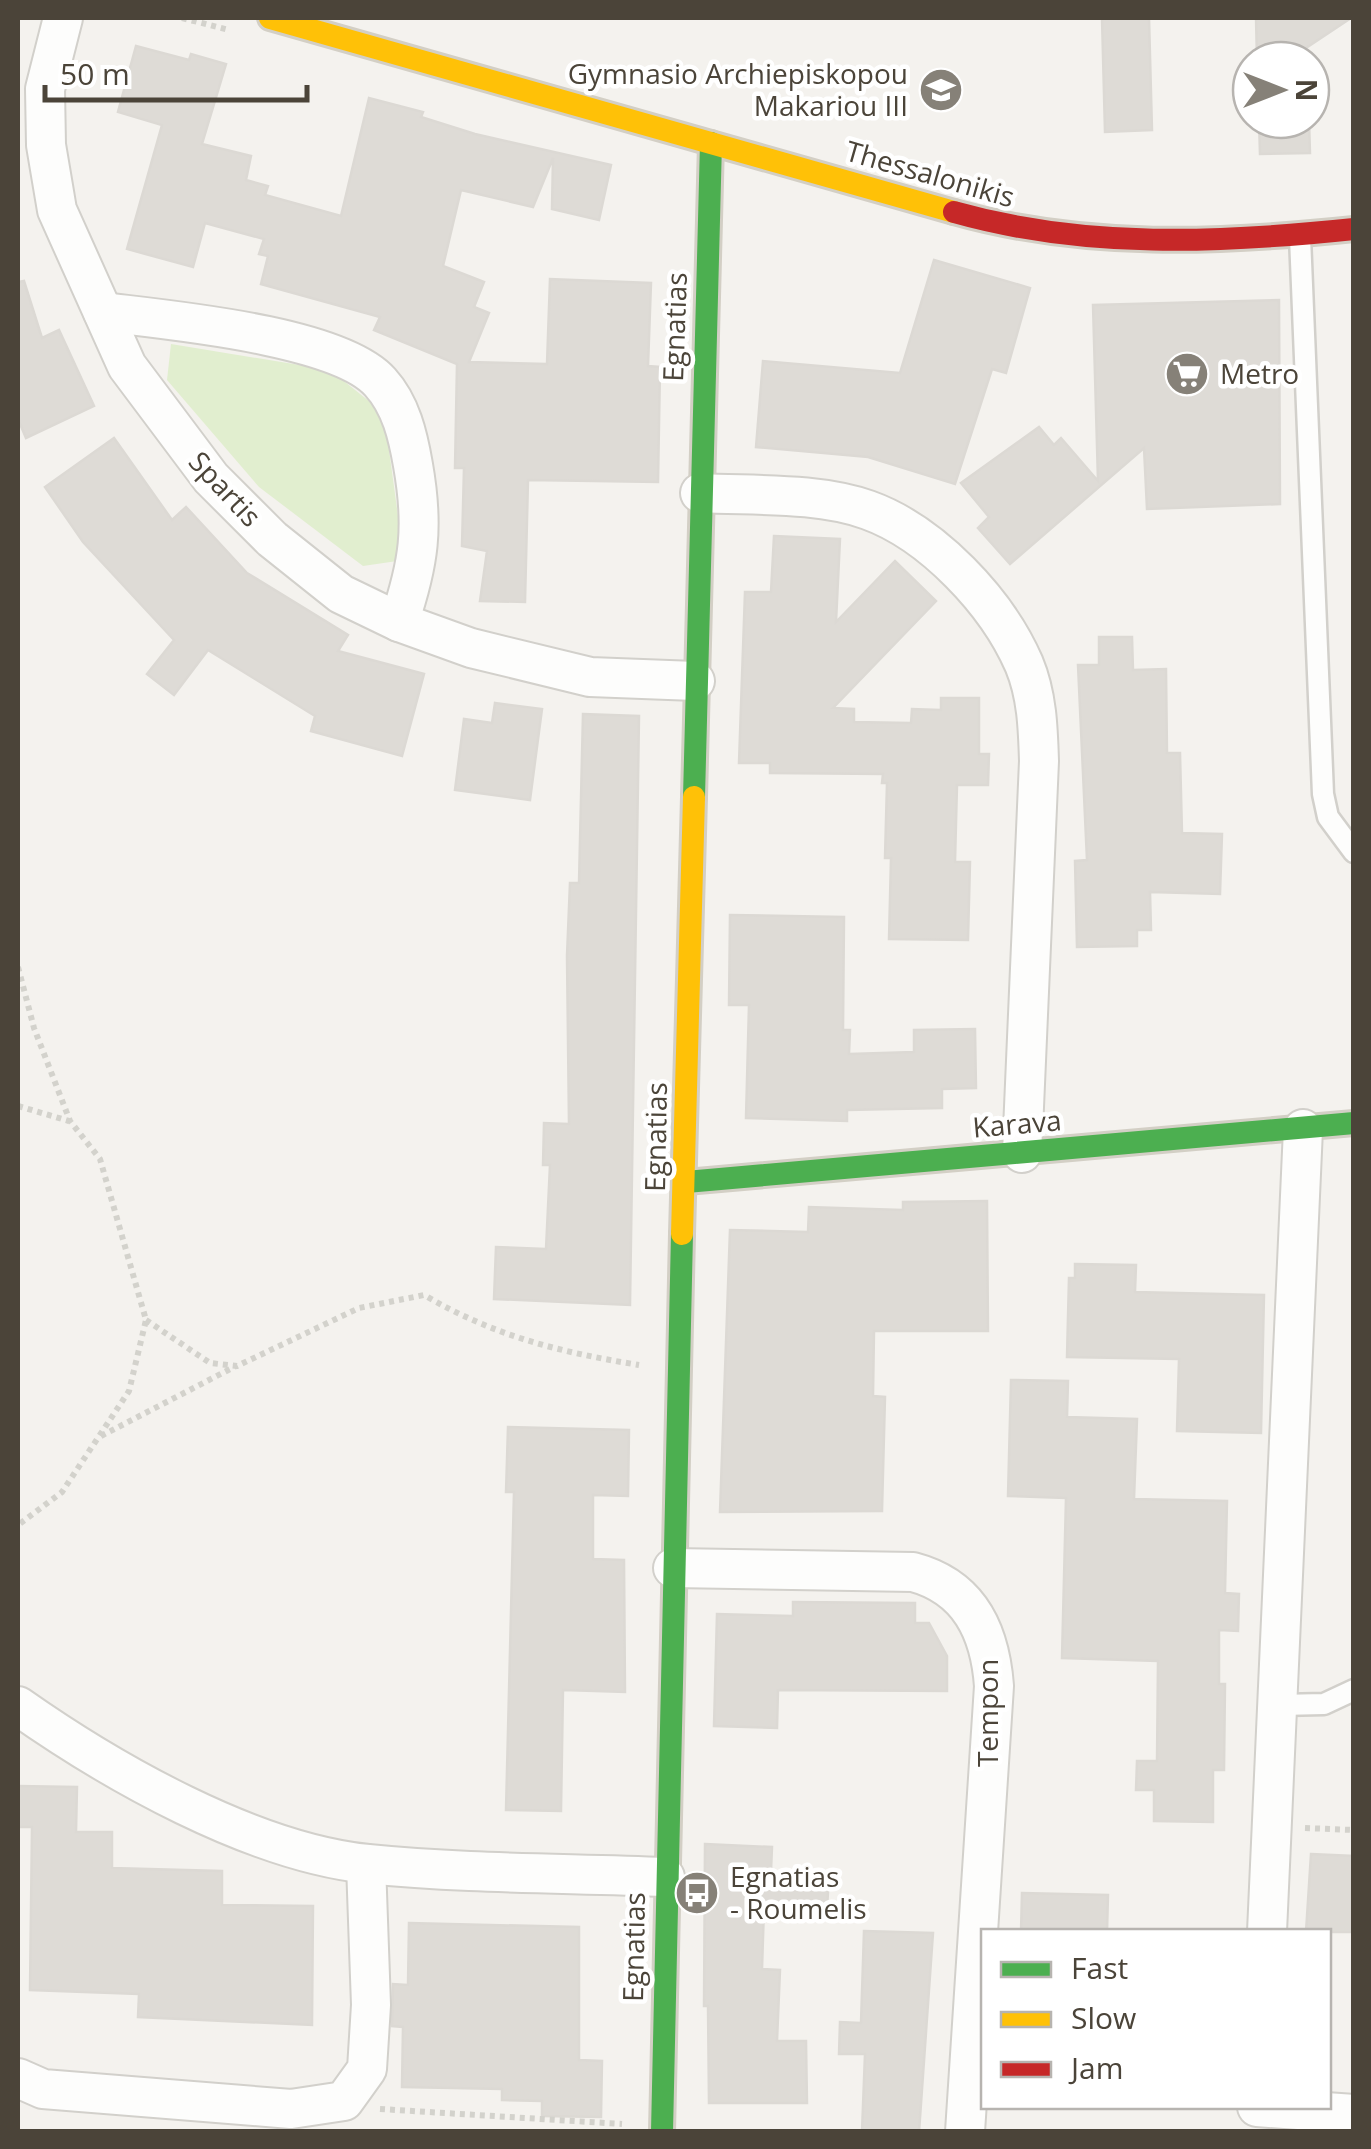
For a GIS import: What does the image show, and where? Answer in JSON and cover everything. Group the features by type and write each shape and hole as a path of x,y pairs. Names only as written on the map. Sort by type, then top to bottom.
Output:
{"street":[{"name":"Spartis","path":"63,18 45,88 46,145 57,210 127,366 211,478 272,539 341,594 399,622 472,648 590,676 695,681"},
{"name":"Thessalonikis","path":"270,18 1020,230 1105,238 1300,236 1354,230"},
{"name":"Egnatias","path":"662,2129 665,1877 710,143"},
{"path":"103,312 220,328 324,352 359,365 378,380 402,418 418,494 418,568 399,622"},
{"path":"700,492 840,502 871,511 915,535 957,571 993,614 1024,663 1038,713 1038,762 1022,1154"},
{"name":"Karava","path":"686,1182 1354,1123"},
{"path":"1267,1929 1303,1128"},
{"name":"Tempon","path":"673,1568 912,1572 938,1579 975,1612 992,1658 994,1686 965,2132"},
{"path":"18,1706 143,1785 302,1850 366,1864 665,1877"},
{"path":"18,2078 43,2090 291,2109 344,2101 367,2069 371,2005 366,1864"},
{"path":"1285,2109 1354,2114"}],"lane":[{"path":"1300,236 1323,794 1328,817 1354,852"},
{"path":"1280,1705 1324,1704 1342,1700 1354,1690"}],"path":[{"path":"18,967 34,1028 70,1121 100,1159 146,1320 129,1391 62,1492 18,1525"},
{"path":"18,1106 70,1121"},
{"path":"98,1438 359,1308 424,1294 466,1319 553,1351 679,1372"},
{"path":"146,1320 210,1363 238,1366"},
{"path":"1272,1826 1354,1830"},
{"path":"344,2101 419,2112 662,2129"}],"green space":[{"path":"171,344 330,370 384,413 404,560 363,566 259,487 167,380"}],"building":[{"path":"1102,18 1149,18 1152,130 1105,132"},
{"path":"1256,18 1351,18 1318,40 1257,40"},
{"path":"136,46 189,60 191,54 226,64 202,144 251,156 246,180 268,186 265,195 341,216 369,98 423,112 421,117 475,134 611,165 599,220 552,209 553,158 533,207 461,190 443,266 484,282 474,307 489,313 469,362 547,364 550,279 651,283 648,366 660,367 658,482 528,480 525,602 480,601 487,551 462,546 464,468 455,468 457,364 374,330 380,317 261,284 268,256 259,254 264,239 205,223 193,267 127,249 162,125 118,112"},
{"path":"1260,140 1310,140 1310,153 1260,154"},
{"path":"934,260 1030,288 1006,373 992,369 955,484 868,457 756,447 763,361 900,373"},
{"path":"24,281 42,338 59,330 94,406 26,438 18,419 18,282"},
{"name":"Metro","path":"1279,300 1280,504 1147,509 1144,448 1010,564 978,528 989,517 961,483 1039,427 1054,445 1061,438 1098,481 1093,305"},
{"path":"114,438 172,520 186,507 247,573 348,635 338,651 424,674 402,756 311,731 315,716 208,650 174,695 147,674 174,640 83,542 45,487"},
{"path":"774,536 840,539 836,622 895,561 936,601 833,708 854,709 854,722 911,723 912,709 941,710 941,698 979,698 979,754 989,754 988,785 957,785 955,862 970,862 968,940 889,939 891,858 885,858 887,783 882,783 883,774 770,773 770,763 739,763 745,592 771,592"},
{"path":"1099,637 1132,637 1133,670 1166,669 1167,753 1180,753 1182,833 1222,834 1220,894 1150,892 1151,930 1137,930 1137,946 1077,947 1075,861 1087,860 1078,665 1099,665"},
{"path":"495,703 542,709 530,800 455,790 464,719 492,723"},
{"path":"583,714 639,716 630,1305 494,1299 496,1247 546,1249 550,1165 543,1165 544,1123 569,1124 567,956 570,883 579,883"},
{"path":"730,915 844,917 843,1030 850,1030 849,1054 914,1052 914,1030 975,1029 976,1088 942,1089 942,1108 847,1110 847,1121 746,1118 749,1005 729,1005"},
{"path":"987,1201 988,1331 874,1331 873,1396 885,1397 882,1511 720,1512 730,1230 808,1232 809,1207 903,1210 903,1202"},
{"path":"1075,1264 1136,1265 1135,1292 1264,1295 1261,1433 1177,1431 1179,1359 1067,1357 1069,1278 1075,1278"},
{"path":"1011,1380 1068,1381 1067,1417 1137,1419 1134,1499 1227,1501 1225,1593 1239,1594 1238,1631 1219,1630 1219,1684 1225,1684 1224,1770 1213,1770 1213,1822 1154,1821 1154,1790 1136,1790 1137,1761 1157,1761 1158,1661 1062,1658 1066,1498 1008,1496"},
{"path":"508,1427 629,1430 628,1496 593,1495 593,1559 624,1560 625,1692 563,1690 561,1811 506,1810 514,1492 506,1492"},
{"path":"793,1602 915,1603 915,1623 929,1623 947,1656 947,1691 778,1690 777,1728 714,1726 717,1614 793,1616"},
{"path":"18,1786 77,1787 76,1832 112,1832 112,1868 222,1871 222,1905 313,1906 312,2025 138,2017 139,1994 30,1990 32,1827 18,1827"},
{"path":"705,1844 772,1847 771,1871 829,1873 827,1910 764,1907 762,1969 780,1970 777,2041 806,2041 807,2103 709,2103 708,2006 704,2006"},
{"path":"1311,1854 1354,1856 1354,1932 1306,1929"},
{"path":"1022,1893 1108,1895 1107,1929 1021,1929"},
{"path":"409,1923 579,1927 579,2060 602,2061 601,2117 542,2116 542,2101 502,2100 502,2089 402,2087 403,2027 392,2026 393,1984 408,1985"},
{"path":"864,1931 933,1933 919,2132 862,2132 865,2054 839,2054 840,2022 861,2023"}],"traffic: fast":[{"path":"694,797 711,143"},
{"path":"686,1182 1354,1123"},
{"path":"662,2132 682,1234"}],"traffic: slow":[{"path":"270,18 954,212"},
{"path":"682,1234 694,797"}],"traffic: jam":[{"path":"954,212 1053,232 1153,240 1354,229"}],"place":[{"name":"Gymnasio Archiepiskopou Makariou III","path":"941,90"},
{"name":"Metro","path":"1187,374"},
{"name":"Egnatias - Roumelis","path":"697,1893"}]}
